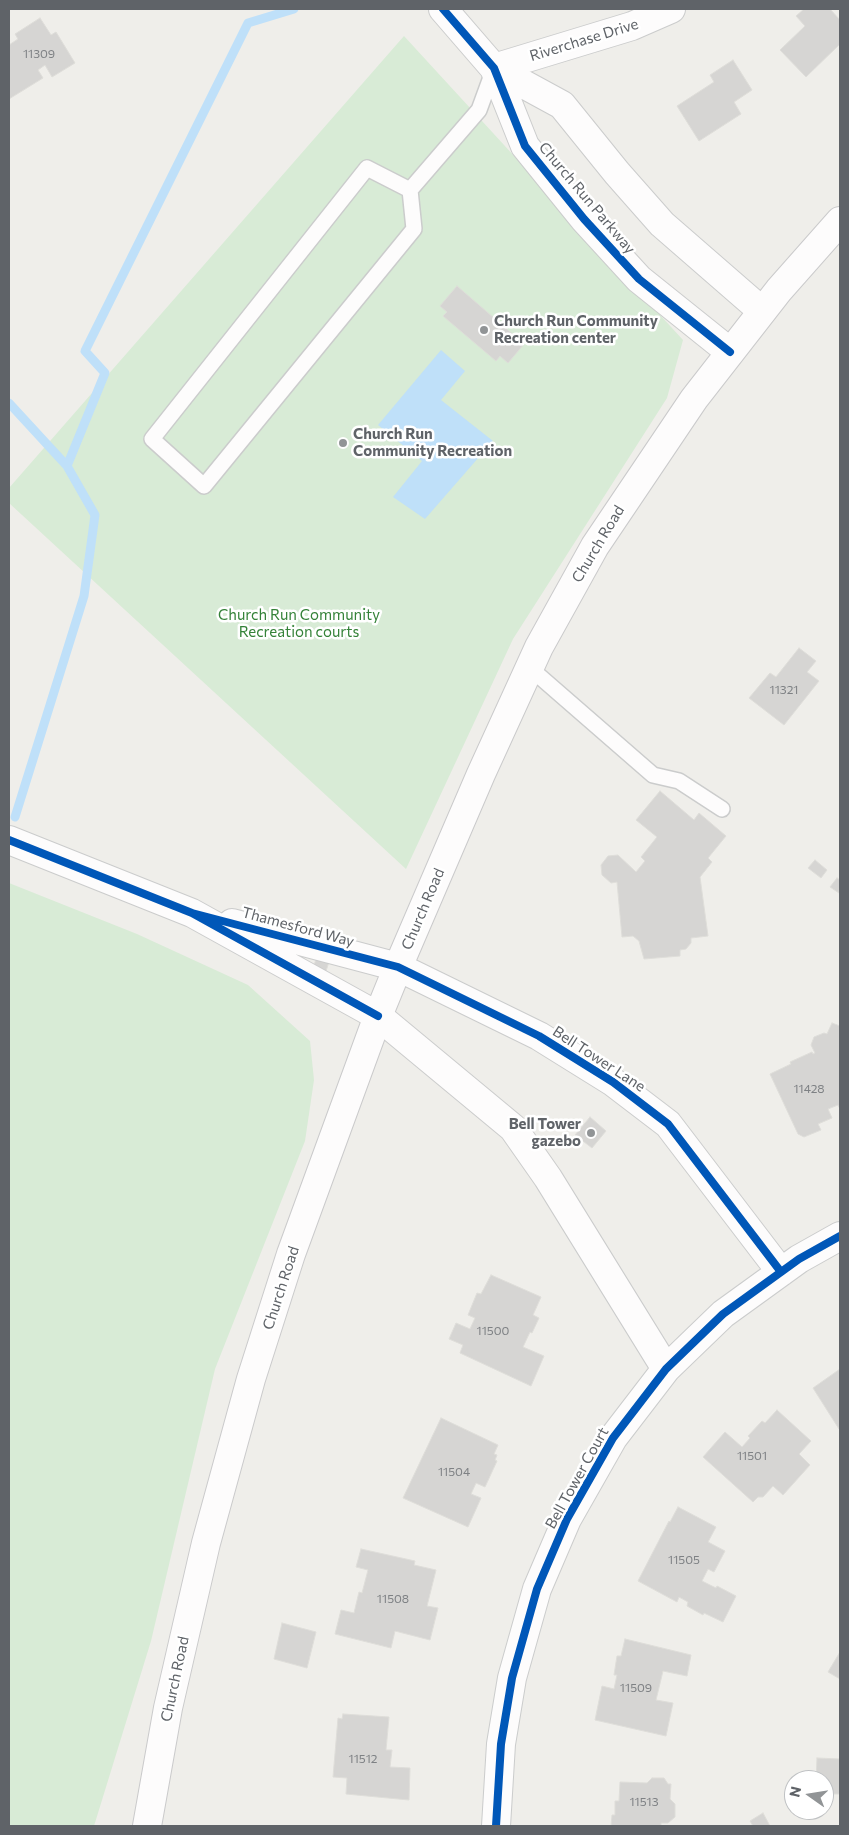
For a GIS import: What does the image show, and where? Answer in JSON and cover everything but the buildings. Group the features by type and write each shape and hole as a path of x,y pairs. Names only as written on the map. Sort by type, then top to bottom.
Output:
{"street":[{"name":"Church Run Parkway","path":"443,9 494,68 525,146 584,219 639,279 730,352"},
{"name":"Riverchase Drive","path":"494,68 632,26 671,9"},
{"name":"Church Run Parkway","path":"494,68 562,106 662,224 762,311"},
{"name":"Church Road","path":"147,1826 168,1708 206,1543 251,1379 291,1254 378,1016 481,774 539,647 595,546 694,399 762,311 840,221"},
{"name":"Thamesford Way","path":"9,840 192,913 398,967"},
{"name":"Thamesford Way","path":"192,913 378,1016"},
{"name":"Bell Tower Lane","path":"398,967 539,1036 613,1082 668,1124 781,1272"},
{"path":"378,1016 513,1128 548,1178 666,1369"},
{"name":"Bell Tower Court","path":"496,1826 501,1744 512,1678 537,1589 567,1519 613,1438 666,1369 724,1314 799,1259 840,1236"}],"lane":[{"path":"410,190 367,168 152,439 204,486 414,229 410,190 479,110 494,68"},
{"path":"530,668 653,775 679,781 722,809"}],"green space":[{"name":"Church Run Community Recreation","path":"404,36 683,340 667,398 513,639 406,869 9,503 9,488"},
{"path":"9,883 137,934 248,985 310,1041 314,1080 305,1141 215,1369 151,1641 94,1826 9,1826"}],"water":[{"path":"441,350 465,371 441,400 493,441 425,519 393,497 422,461 378,425"}],"waterway":[{"path":"67,466 105,373 85,351 248,23 294,9"},
{"path":"9,403 67,466 95,515 84,596 15,817"}],"cycle path":[{"path":"443,9 494,68 525,146 584,219 639,279 730,352"},
{"path":"9,840 192,913 378,1016"},
{"path":"192,913 398,967 539,1036 613,1082 668,1124 781,1272"},
{"path":"496,1826 501,1744 512,1678 537,1589 567,1519 613,1438 666,1369 723,1314 799,1259 840,1236"}],"place":[{"name":"Church Run Community Recreation center","path":"484,330"},
{"name":"Church Run Community Recreation","path":"343,443"},
{"name":"Bell Tower gazebo","path":"591,1133"}],"park label":[{"name":"Church Run Community Recreation courts","path":"299,624"}]}
